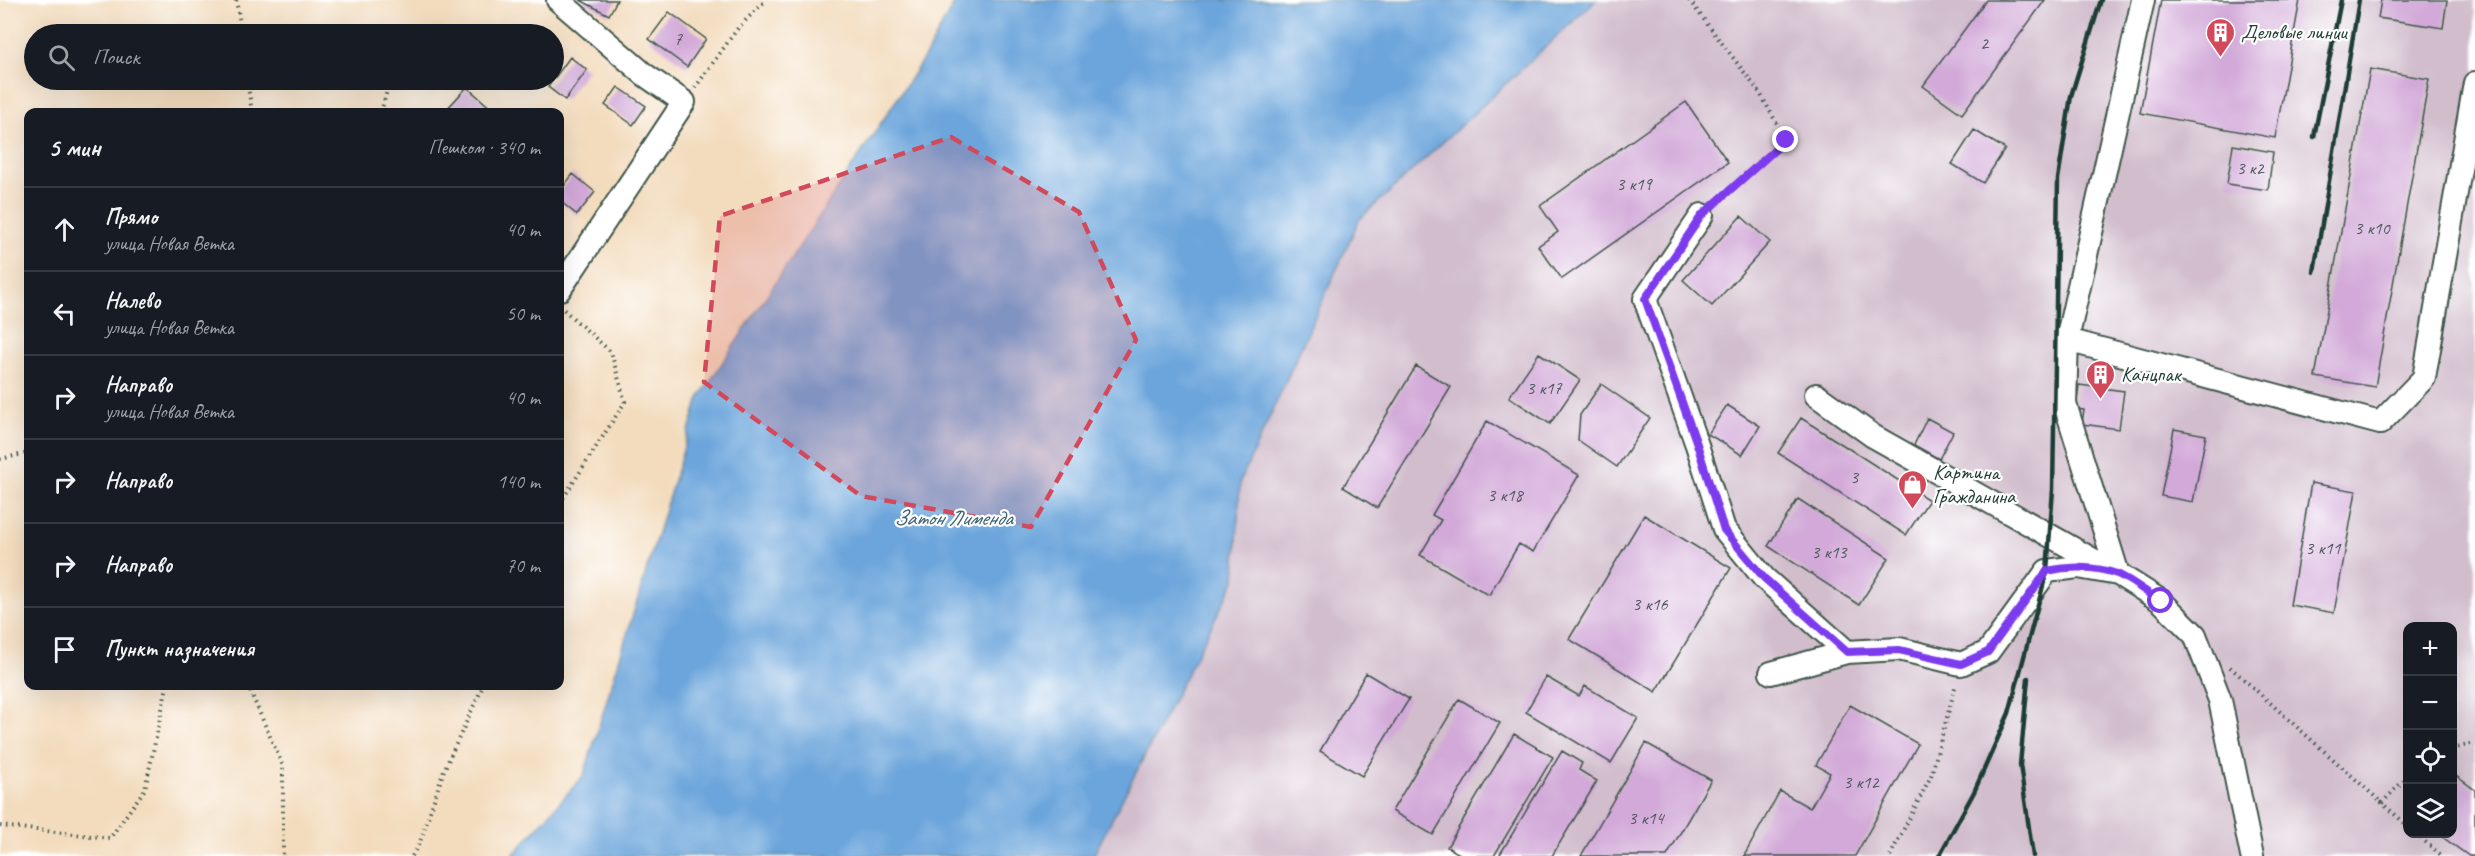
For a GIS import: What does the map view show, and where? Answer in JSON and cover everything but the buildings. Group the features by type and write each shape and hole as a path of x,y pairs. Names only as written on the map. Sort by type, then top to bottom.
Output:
{"street":[{"path":"558,0 645,75 684,102 564,283"},
{"path":"2118,574 2065,404 2067,340 2143,0"},
{"path":"2067,340 2380,423 2424,378 2475,83"},
{"path":"1702,215 1645,299 1697,444 1724,530 1764,578 1847,652"},
{"path":"1816,395 1873,436 2118,574 2161,601 2195,635 2220,700 2252,856"},
{"path":"1771,673 1847,652 1899,650 1961,664 1988,652 2047,571 2078,567 2118,574"}],"path":[{"path":"236,0 240,24"},
{"path":"684,102 738,28 766,0"},
{"path":"1689,0 1760,93 1786,140 1702,215"},
{"path":"249,90 251,108"},
{"path":"382,108 387,90"},
{"path":"564,309 611,352 625,402 564,496"},
{"path":"0,459 24,454"},
{"path":"2222,659 2403,821"},
{"path":"1890,856 1930,776 1961,664"},
{"path":"0,826 110,838 145,789 166,690"},
{"path":"250,690 283,766 283,856"},
{"path":"412,856 420,842 444,770 481,690"},
{"path":"2457,748 2471,744 2475,746"},
{"path":"2382,802 2403,781"},
{"path":"2421,838 2442,856"}],"highlighted area":[{"path":"951,137 1079,212 1136,340 1031,527 861,496 704,382 720,216"}],"shaded area":[{"path":"1596,0 2475,0 2475,856 1093,856 1235,580 1240,482 1359,220"}],"water":[{"name":"Затон Лименда","path":"956,0 1596,0 1359,220 1240,482 1235,580 1093,856 512,856 584,775 699,398 926,55"}],"railway":[{"path":"1939,856 1974,792 2009,713 2047,571 2053,489 2058,179 2071,96 2101,0"},
{"path":"2314,137 2341,0"},
{"path":"2314,272 2359,0"},
{"path":"2028,678 2020,765 2033,856"}],"place":[{"name":"Деловые линии","path":"2220,58"},
{"name":"Канцпак","path":"2100,400"},
{"name":"Картина Гражданина","path":"1912,510"}],"route":[{"path":"1786,140 1702,215 1645,299 1697,444 1724,530 1764,578 1847,652 1899,650 1961,664 1988,652 2047,571 2061,568 2078,567 2118,574 2161,601"}]}
